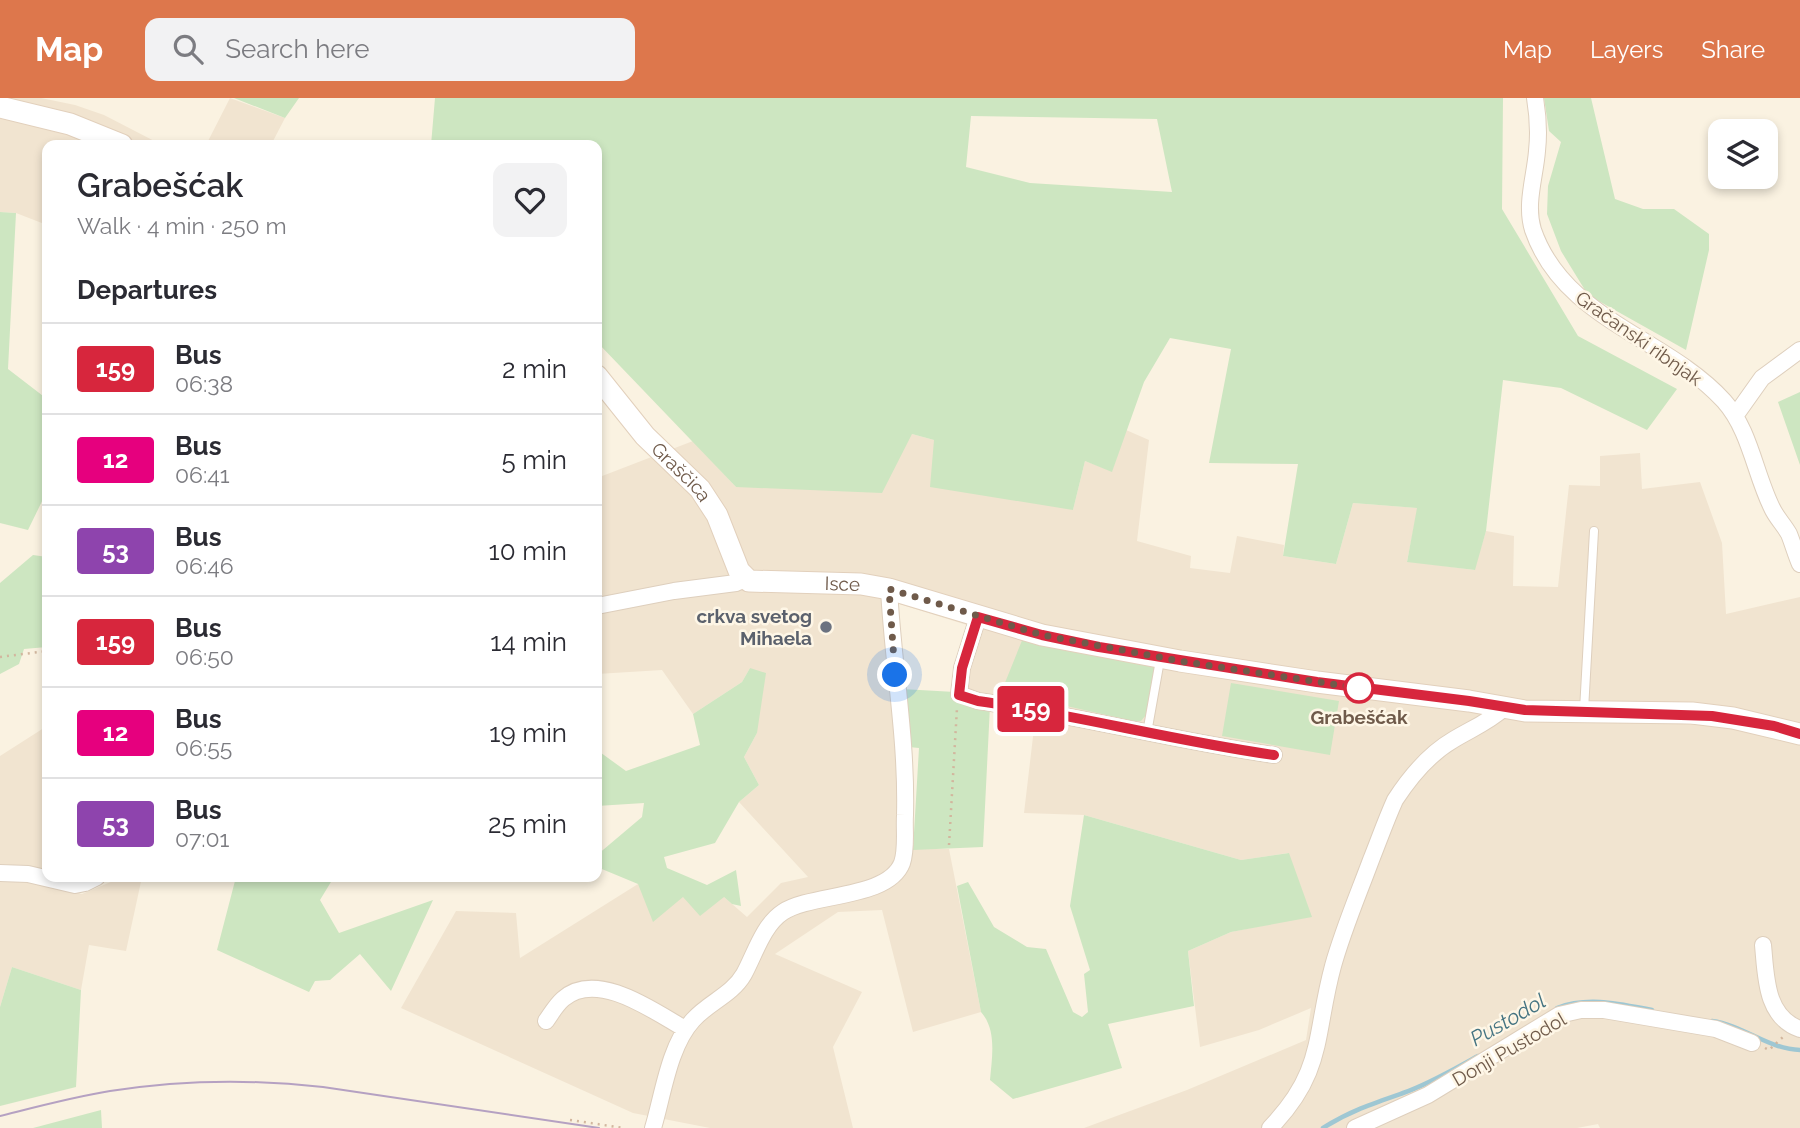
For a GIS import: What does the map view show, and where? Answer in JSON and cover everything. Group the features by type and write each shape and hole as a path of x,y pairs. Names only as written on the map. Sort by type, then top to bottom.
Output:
{"street":[{"name":"Gračanski ribnjak","path":"1535,98 1539,134 1530,216 1533,230 1550,263 1575,294 1592,308 1663,353 1725,402 1735,416 1772,508 1789,534 1800,564"},
{"path":"0,107 70,124 110,140"},
{"path":"1735,416 1762,378 1800,350"},
{"name":"Graščica","path":"602,382 645,436 700,489 717,515 739,571 745,579"},
{"path":"602,605 674,591 736,583 745,579"},
{"name":"Isce","path":"745,579 755,582 861,584 889,589 1042,635 1294,679 1550,712 1692,713 1733,718 1800,734"},
{"path":"653,1128 661,1094 685,1029 703,1010 738,983 765,933 784,911 804,903 864,890 890,878 902,861 905,759 889,589"},
{"path":"978,617 962,668 959,695 978,701 1274,755"},
{"path":"1270,1128 1293,1102 1310,1072 1339,949 1395,800 1408,781 1434,754 1451,741 1493,718 1504,708"},
{"path":"0,873 42,878"},
{"path":"59,882 75,886 87,882"},
{"path":"1763,945 1771,1002 1790,1024 1800,1029"},
{"path":"546,1021 564,997 592,989 628,997 685,1029"},
{"name":"Donji Pustodol","path":"1355,1128 1428,1095 1559,1016 1576,1011 1604,1010 1716,1029 1752,1043"}],"lane":[{"path":"1584,713 1594,531"},
{"path":"1147,733 1160,657"}],"path":[{"path":"0,657 42,652"},
{"path":"949,845 954,731 959,695"},
{"path":"1772,1047 1778,1042"},
{"path":"570,1120 624,1128"}],"shaded area":[{"path":"0,98 41,98 75,105 104,115 152,140 42,140 42,223 16,213 0,212"},
{"path":"230,98 285,118 274,140 209,140"},
{"path":"1126,430 1149,440 1137,541 1191,556 1190,568 1230,573 1237,536 1284,545 1283,556 1336,564 1353,503 1418,508 1407,561 1474,570 1486,531 1514,536 1513,586 1558,587 1569,485 1600,486 1600,456 1640,453 1642,489 1700,482 1722,543 1726,614 1800,597 1800,1128 1600,1128 1598,1124 1577,1128 1084,1128 1187,1090 1306,1040 1311,1008 1259,1030 1200,1047 1188,951 1231,932 1311,916 1288,853 1241,860 1084,815 1024,813 1035,720 990,706 954,701 967,625 899,604 913,849 949,849 981,1012 913,1032 882,910 838,912 775,954 862,992 833,1047 853,1128 710,1128 633,1113 401,1008 456,911 516,913 520,958 638,884 683,897 724,897 747,917 781,883 808,877 739,802 759,785 744,757 757,733 750,668 742,682 693,714 662,670 602,674 602,476 693,441 736,487 912,434 934,440 1073,510 1085,461 1112,471"},
{"path":"42,729 42,869 0,864 0,756"},
{"path":"0,881 37,883 82,894 111,882 141,882 126,951 89,945 81,990 12,967 0,1007"}],"green space":[{"path":"234,98 299,98 285,118"},
{"path":"435,98 1503,98 1502,209 1578,336 1677,389 1647,430 1561,388 1503,380 1486,531 1475,570 1407,562 1417,508 1353,503 1336,564 1283,556 1298,464 1209,463 1231,349 1170,338 1144,382 1112,472 1085,461 1073,510 930,487 934,440 912,434 882,493 736,487 602,347 602,140 431,140","holes":["971,116 1157,119 1172,192 1030,183 966,167"]},
{"path":"1544,98 1591,98 1615,199 1643,209 1674,209 1709,234 1709,250 1686,350 1588,295 1561,251 1547,214 1548,186 1561,142 1549,131"},
{"path":"0,212 16,213 8,369 42,395 42,501 28,530 0,523"},
{"path":"1800,392 1800,465 1778,402"},
{"path":"33,555 42,556 42,647 24,649 19,664 0,674 0,583"},
{"path":"1023,638 1155,667 1146,715 1141,721 1133,721 1053,703 998,700"},
{"path":"750,668 766,673 757,733 744,757 759,785 739,802 715,843 664,857 667,868 707,885 736,870 741,906 732,904 724,897 700,916 683,897 653,922 638,884 602,869 602,851 642,817 644,803 602,806 602,754 626,771 700,745 693,714 742,682"},
{"path":"1231,683 1339,701 1330,755 1222,736"},
{"path":"902,689 955,692 954,701 990,706 983,847 913,850 919,748 909,747"},
{"path":"1084,815 1241,860 1289,853 1312,917 1231,932 1188,951 1194,1006 1108,1024 1122,1068 1013,1099 990,1080 991,1035 981,1012 957,886 968,882 994,927 1027,947 1046,949 1073,1012 1082,1017 1088,1012 1084,974 1090,970 1070,906"},
{"path":"235,882 331,882 320,900 339,933 433,900 391,991 360,954 330,980 315,981 309,992 217,950"},
{"path":"12,967 81,990 76,1087 0,1106 0,1007"},
{"path":"101,1110 102,1128 33,1128"}],"waterway":[{"name":"Pustodol","path":"1557,1008 1592,1002 1652,1010"},
{"name":"Pustodol","path":"1712,1021 1734,1027 1777,1046 1800,1050"},
{"name":"Pustodol","path":"1323,1128 1362,1108 1422,1085 1478,1056"}],"tram line":[{"path":"0,1116 110,1091 189,1083 243,1082 323,1087 599,1128"}],"bus line":[{"name":"159","path":"1274,755 1164,737 959,695 962,668 978,617 1017,629 1099,647 1317,682 1525,710 1575,713 1692,713 1733,718 1800,734"}],"place":[{"name":"crkva svetog Mihaela","path":"826,627"},
{"name":"Grabešćak","path":"1359,688"}],"route":[{"path":"895,675 889,589 1042,635 1180,661 1359,688"}]}
